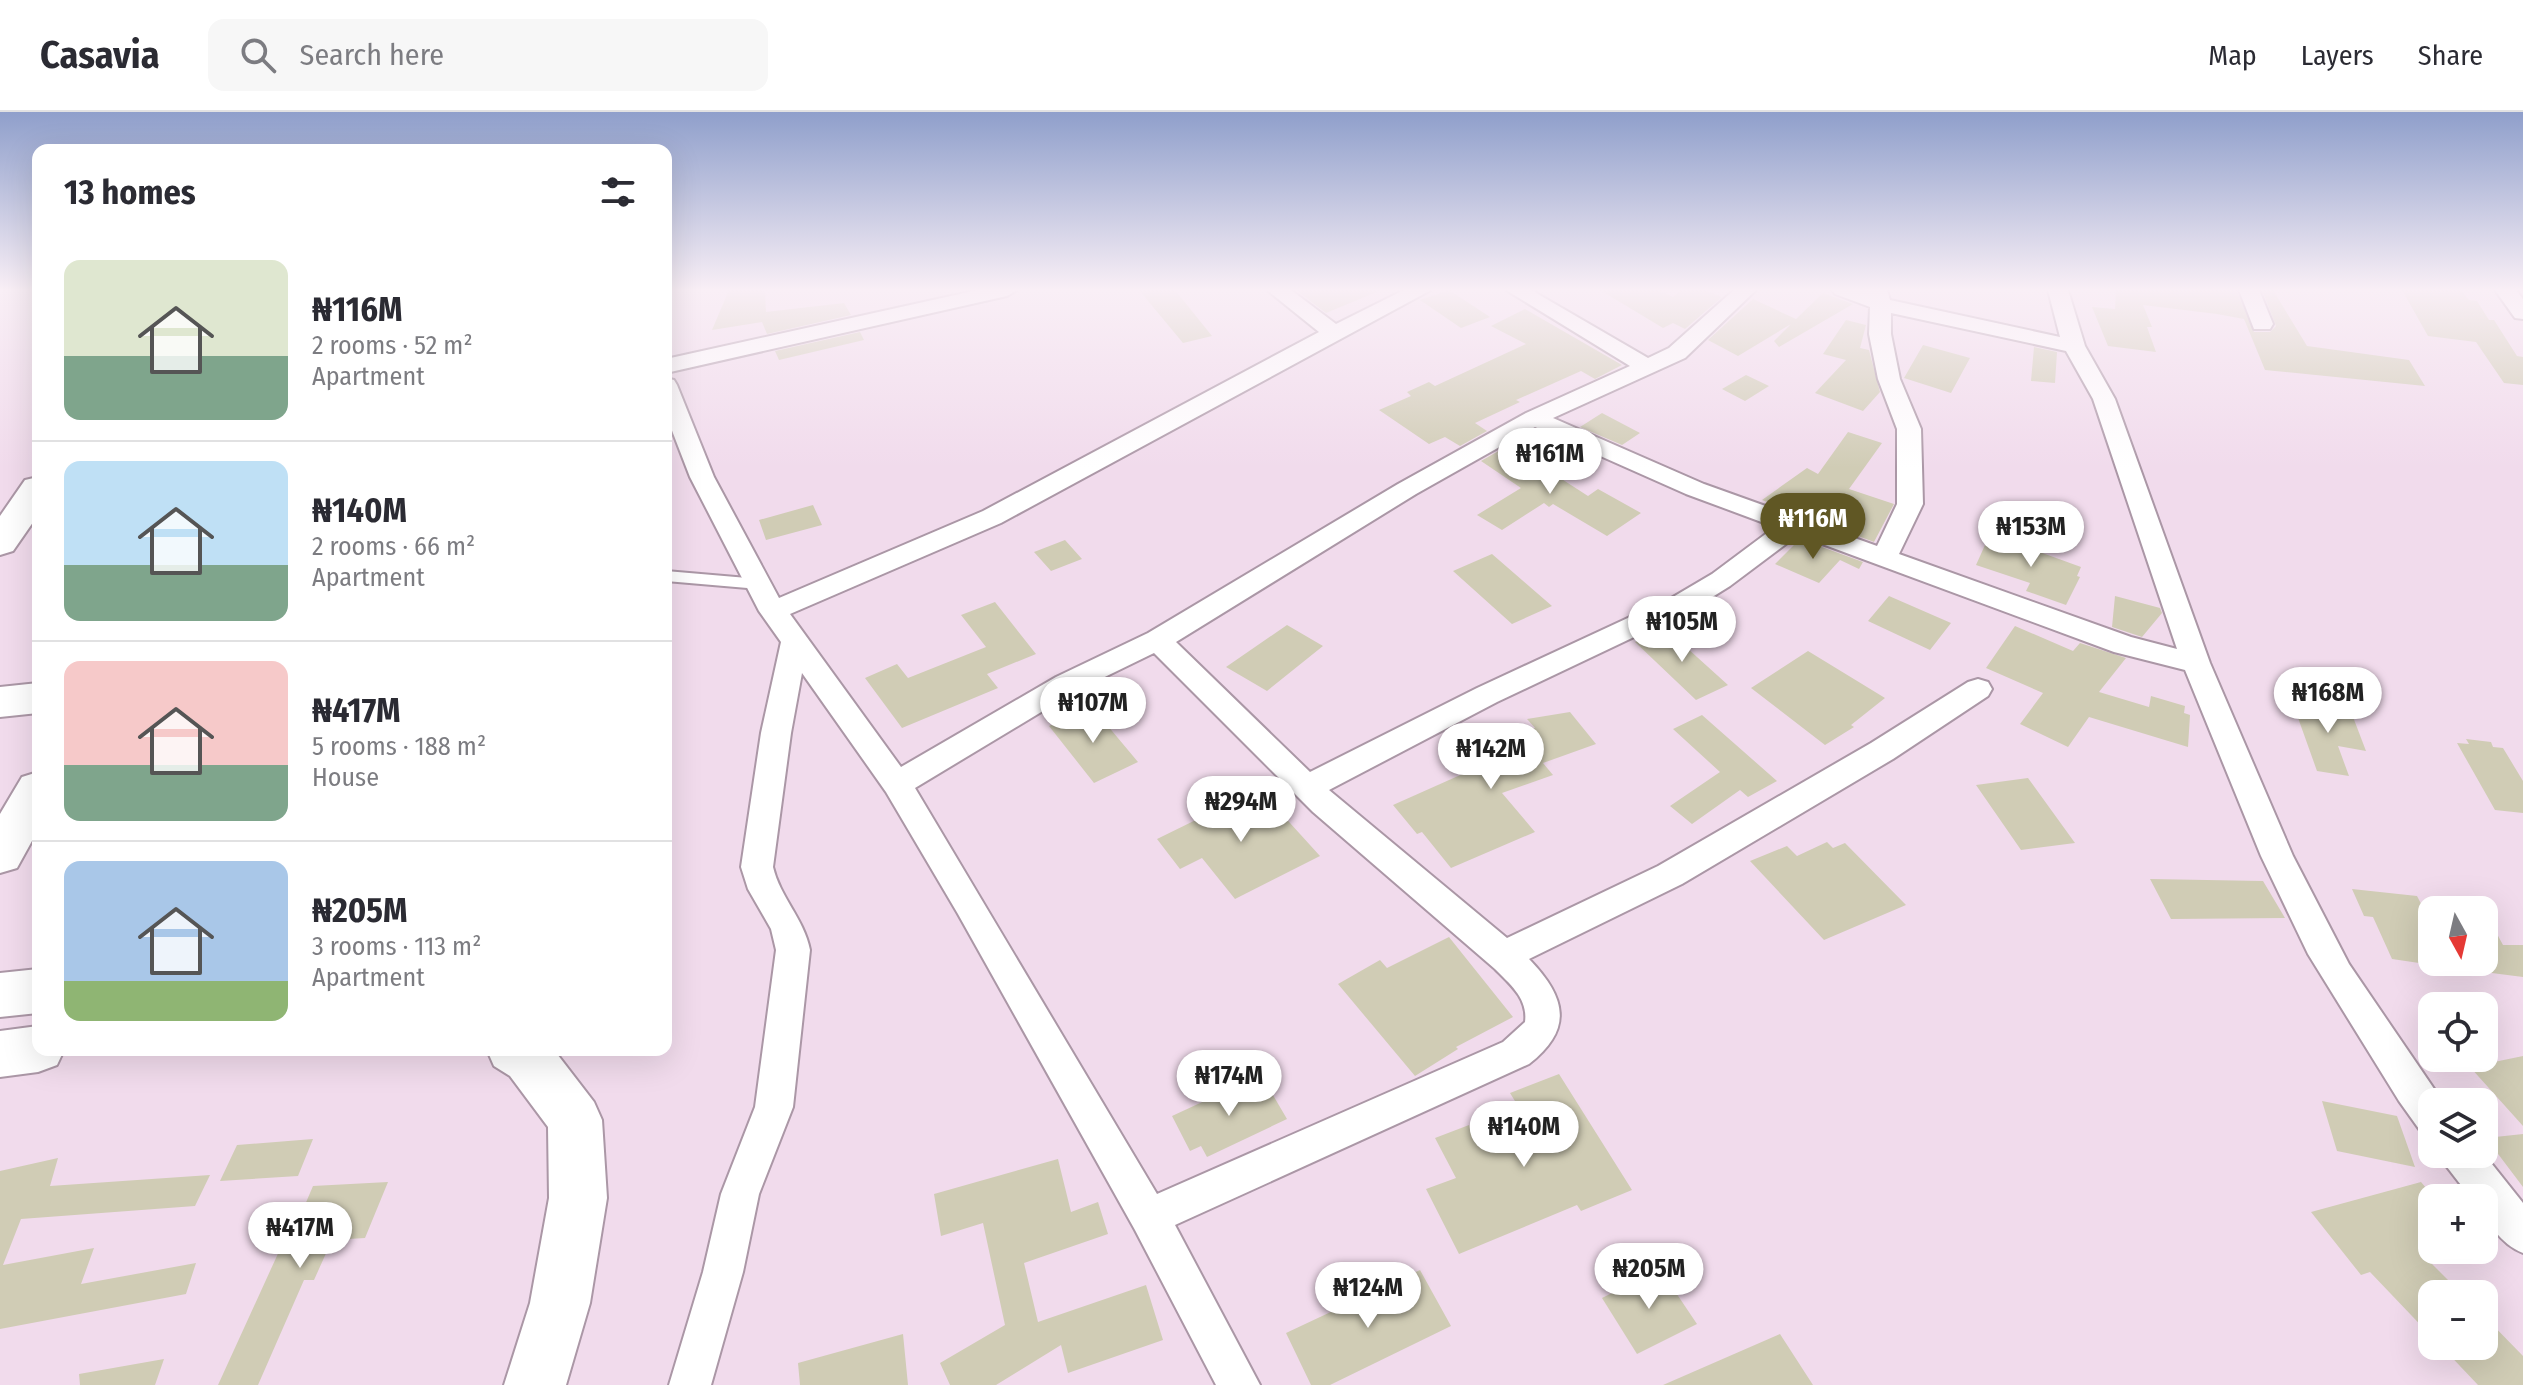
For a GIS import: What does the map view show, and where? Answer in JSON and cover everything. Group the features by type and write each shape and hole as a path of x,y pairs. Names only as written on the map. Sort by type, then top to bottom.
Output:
{"highway":[{"path":"0,543 32,497"},
{"path":"0,702 32,699"},
{"path":"0,855 32,799"},
{"path":"0,1054 32,1050"},
{"path":"524,1056 575,1120 578,1198 560,1303 535,1385"}],"street":[{"path":"672,365 740,349"},
{"path":"766,598 992,517 1304,349"},
{"path":"1617,349 1649,368"},
{"path":"897,784 1066,684 1158,640 1394,497 1534,418 1649,368 1678,349"},
{"path":"1883,349 1889,379 1909,429 1910,504 1884,558"},
{"path":"2076,349 2104,399 2196,663 2289,884 2338,974 2418,1098"},
{"path":"672,400 702,477 766,598 897,784 1149,1217 1239,1385"},
{"path":"1534,418 1638,466 1884,558 2124,645 2196,663"},
{"path":"1307,787 1487,695 1683,603 1721,580 1795,525"},
{"path":"690,1385 723,1272 740,1194 774,1107 793,950 789,927 759,884 757,867 776,733 795,639"},
{"path":"1149,1217 1516,1053 1541,1029 1542,1003 1533,988 1502,956 1307,787 1158,640"},
{"path":"1502,956 1670,875 1882,751 1978,689"},
{"path":"2471,1168 2523,1234"}],"lane":[{"path":"672,577 766,598"}],"building":[{"path":"782,349 824,349 779,360 775,351"},
{"path":"1514,349 1595,349 1622,365 1595,379 1581,371 1516,400 1520,402 1475,423 1487,431 1460,446 1445,437 1429,444 1379,410 1411,396 1407,392 1429,382 1435,386"},
{"path":"1726,349 1749,349 1738,356"},
{"path":"1826,349 1869,350 1880,392 1863,411 1815,393 1846,360 1823,354"},
{"path":"1920,349 1939,349 1970,358 1951,393 1904,378"},
{"path":"2034,349 2057,352 2055,383 2031,381"},
{"path":"2257,349 2332,349 2409,360 2425,386 2265,370"},
{"path":"2481,349 2513,349 2517,356 2523,357 2523,385 2504,383"},
{"path":"1746,375 1769,386 1745,401 1722,389"},
{"path":"1602,413 1640,433 1622,445 1580,427"},
{"path":"1848,432 1882,443 1849,489 1894,504 1874,542 1762,500 1807,468 1818,474"},
{"path":"1509,445 1588,496 1598,489 1641,513 1607,536 1553,504 1549,507 1544,503 1502,530 1477,515 1521,488 1481,461"},
{"path":"813,505 822,525 766,540 759,520"},
{"path":"1990,534 2081,567 2077,576 2080,577 2066,605 2026,591 2030,583 1976,565"},
{"path":"1800,539 1863,562 1859,569 1840,560 1819,583 1775,564"},
{"path":"1065,540 1082,559 1051,571 1034,552"},
{"path":"1492,554 1552,606 1512,624 1453,571"},
{"path":"1889,596 1951,623 1930,650 1868,621"},
{"path":"2115,596 2160,608 2162,613 2142,637 2112,627"},
{"path":"995,602 1036,654 987,674 998,688 902,728 865,678 897,664 908,678 986,647 961,615"},
{"path":"1287,625 1323,646 1267,691 1226,667"},
{"path":"2015,626 2073,651 2080,643 2126,658 2099,692 2149,707 2151,696 2185,706 2184,713 2190,715 2188,747 2089,717 2068,747 2020,724 2043,693 1986,668"},
{"path":"1666,629 1728,685 1696,700 1635,642"},
{"path":"1808,651 1885,698 1851,725 1854,727 1825,745 1751,688"},
{"path":"2292,701 2350,709 2366,751 2338,746 2349,776 2317,771"},
{"path":"1092,707 1138,762 1094,783 1049,726"},
{"path":"1570,712 1596,744 1543,763 1553,775 1502,793 1535,832 1451,868 1422,832 1417,834 1393,805 1485,764 1474,749 1535,728 1527,719"},
{"path":"1702,715 1777,781 1748,797 1740,790 1692,824 1670,806 1720,772 1673,729"},
{"path":"2466,739 2491,742 2493,747 2503,748 2523,781 2523,813 2495,810 2457,743 2469,744"},
{"path":"2028,778 2075,843 2021,850 1976,785"},
{"path":"1259,789 1320,856 1235,899 1202,858 1180,869 1157,839"},
{"path":"1827,842 1833,848 1845,843 1906,905 1824,940 1750,861 1787,846 1797,856"},
{"path":"2150,879 2263,881 2285,918 2171,919"},
{"path":"2352,889 2417,896 2418,963 2392,959 2373,917 2364,916"},
{"path":"2498,936 2503,945 2523,945 2523,977 2498,974"},
{"path":"1449,937 1513,1017 1456,1047 1458,1049 1415,1076 1338,984 1380,960 1387,968"},
{"path":"2523,1056 2523,1126 2498,1098 2498,1088 2489,1088 2474,1072 2498,1072 2498,1061"},
{"path":"1559,1074 1632,1190 1581,1211 1577,1205 1459,1254 1426,1189 1456,1178 1435,1138 1469,1125 1477,1138 1526,1119 1510,1093"},
{"path":"1252,1079 1261,1095 1270,1090 1287,1119 1207,1157 1201,1146 1190,1151 1172,1116"},
{"path":"2322,1101 2397,1116 2415,1167 2337,1151"},
{"path":"2523,1134 2523,1187 2498,1154 2498,1137"},
{"path":"313,1139 298,1176 220,1181 237,1145"},
{"path":"58,1158 50,1186 210,1175 195,1206 21,1219 3,1265 94,1248 81,1284 196,1263 186,1294 0,1329 0,1171"},
{"path":"1058,1159 1071,1212 1098,1202 1108,1234 1024,1263 1038,1322 1146,1285 1163,1340 1068,1373 1061,1345 996,1385 950,1385 940,1363 1005,1325 983,1223 941,1236 934,1194"},
{"path":"388,1182 365,1238 332,1240 314,1280 304,1280 258,1385 218,1385 281,1247 287,1247 313,1186"},
{"path":"2421,1182 2423,1184 2418,1184 2418,1264 2432,1264 2448,1280 2418,1280 2418,1322 2370,1272 2361,1275 2311,1212"},
{"path":"1660,1269 1697,1324 1637,1354 1602,1298"},
{"path":"1420,1270 1451,1326 1330,1385 1311,1385 1286,1333"},
{"path":"2498,1330 2523,1356 2523,1385 2478,1385 2454,1360 2498,1360"},
{"path":"903,1334 908,1385 800,1385 798,1363"},
{"path":"1780,1334 1813,1385 1663,1385"},
{"path":"164,1359 155,1385 80,1385 79,1374"}]}
